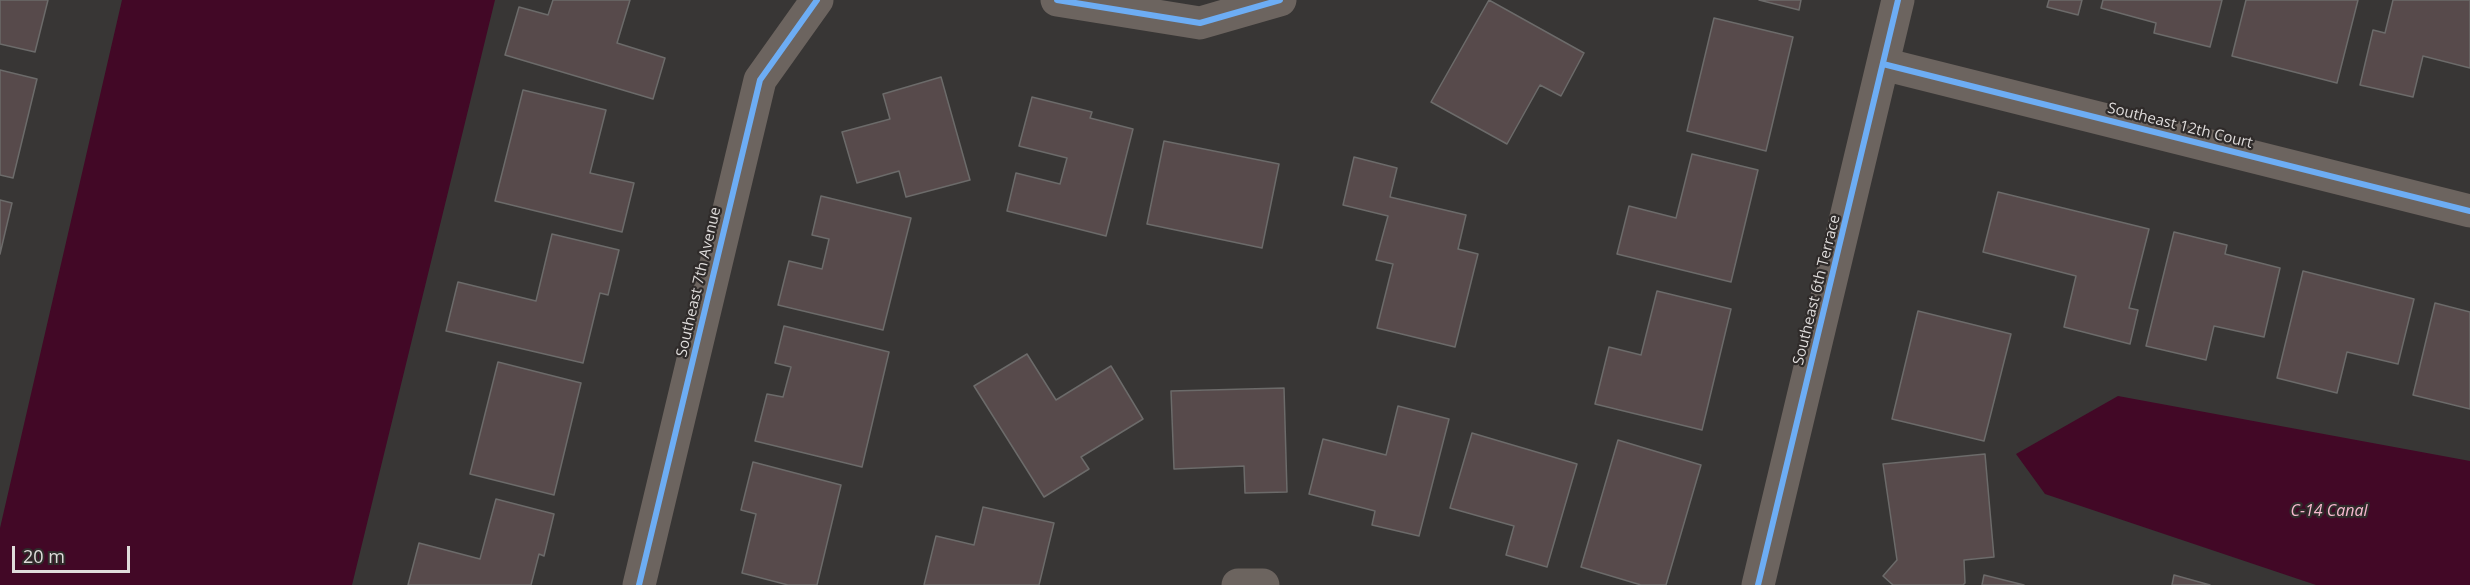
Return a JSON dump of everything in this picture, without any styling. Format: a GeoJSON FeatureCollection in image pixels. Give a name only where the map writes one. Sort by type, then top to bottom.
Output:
{"type":"FeatureCollection","features":[{"type":"Feature","properties":{"kind":"street","name":"Southeast 7th Avenue"},"geometry":{"type":"LineString","coordinates":[[639,585],[760,80],[817,0]]}},
{"type":"Feature","properties":{"kind":"street"},"geometry":{"type":"LineString","coordinates":[[1057,0],[1200,23],[1280,0]]}},
{"type":"Feature","properties":{"kind":"street","name":"Southeast 6th Terrace"},"geometry":{"type":"LineString","coordinates":[[1758,585],[1898,0]]}},
{"type":"Feature","properties":{"kind":"street","name":"Southeast 12th Court"},"geometry":{"type":"LineString","coordinates":[[1883,64],[2470,211]]}},
{"type":"Feature","properties":{"kind":"street"},"geometry":{"type":"LineString","coordinates":[[1238,585],[1263,585]]}},
{"type":"Feature","properties":{"kind":"water"},"geometry":{"type":"Polygon","coordinates":[[[122,0],[495,0],[352,585],[0,585],[0,528],[122,0]]]}},
{"type":"Feature","properties":{"kind":"water","name":"C-14 Canal"},"geometry":{"type":"Polygon","coordinates":[[[2118,396],[2470,461],[2470,585],[2316,585],[2045,494],[2016,454],[2118,396]]]}},
{"type":"Feature","properties":{"kind":"building"},"geometry":{"type":"Polygon","coordinates":[[[0,0],[48,0],[35,52],[0,44],[0,0]]]}},
{"type":"Feature","properties":{"kind":"building"},"geometry":{"type":"Polygon","coordinates":[[[553,0],[630,0],[617,43],[665,58],[653,99],[505,55],[519,7],[548,15],[553,0]]]}},
{"type":"Feature","properties":{"kind":"building"},"geometry":{"type":"Polygon","coordinates":[[[1489,0],[1584,53],[1561,96],[1540,85],[1507,144],[1431,102],[1489,0]]]}},
{"type":"Feature","properties":{"kind":"building"},"geometry":{"type":"Polygon","coordinates":[[[1759,0],[1801,0],[1799,10],[1759,0]]]}},
{"type":"Feature","properties":{"kind":"building"},"geometry":{"type":"Polygon","coordinates":[[[2049,0],[2082,0],[2078,15],[2047,7],[2049,0]]]}},
{"type":"Feature","properties":{"kind":"building"},"geometry":{"type":"Polygon","coordinates":[[[2103,0],[2222,0],[2210,47],[2154,33],[2156,23],[2101,8],[2103,0]]]}},
{"type":"Feature","properties":{"kind":"building"},"geometry":{"type":"Polygon","coordinates":[[[2246,0],[2358,0],[2337,83],[2232,56],[2246,0]]]}},
{"type":"Feature","properties":{"kind":"building"},"geometry":{"type":"Polygon","coordinates":[[[2393,0],[2470,0],[2470,68],[2423,56],[2413,97],[2360,85],[2373,30],[2385,33],[2393,0]]]}},
{"type":"Feature","properties":{"kind":"building"},"geometry":{"type":"Polygon","coordinates":[[[1714,18],[1793,37],[1766,151],[1687,131],[1714,18]]]}},
{"type":"Feature","properties":{"kind":"building"},"geometry":{"type":"Polygon","coordinates":[[[0,70],[37,79],[13,178],[0,175],[0,70]]]}},
{"type":"Feature","properties":{"kind":"building"},"geometry":{"type":"Polygon","coordinates":[[[941,77],[970,180],[906,197],[899,171],[857,183],[842,132],[890,119],[883,94],[941,77]]]}},
{"type":"Feature","properties":{"kind":"building"},"geometry":{"type":"Polygon","coordinates":[[[523,90],[606,110],[590,173],[634,183],[622,232],[495,201],[523,90]]]}},
{"type":"Feature","properties":{"kind":"building"},"geometry":{"type":"Polygon","coordinates":[[[1032,97],[1092,112],[1090,118],[1133,129],[1106,236],[1007,211],[1016,173],[1060,184],[1067,158],[1019,146],[1032,97]]]}},
{"type":"Feature","properties":{"kind":"building"},"geometry":{"type":"Polygon","coordinates":[[[1164,141],[1279,164],[1262,248],[1147,224],[1164,141]]]}},
{"type":"Feature","properties":{"kind":"building"},"geometry":{"type":"Polygon","coordinates":[[[1692,154],[1758,170],[1731,282],[1617,254],[1629,206],[1676,218],[1692,154]]]}},
{"type":"Feature","properties":{"kind":"building"},"geometry":{"type":"Polygon","coordinates":[[[1354,157],[1397,168],[1390,197],[1466,215],[1458,249],[1478,254],[1455,347],[1377,328],[1393,264],[1376,260],[1388,216],[1343,205],[1354,157]]]}},
{"type":"Feature","properties":{"kind":"building"},"geometry":{"type":"Polygon","coordinates":[[[1998,192],[2149,229],[2129,308],[2138,310],[2130,344],[2064,327],[2076,276],[1983,252],[1998,192]]]}},
{"type":"Feature","properties":{"kind":"building"},"geometry":{"type":"Polygon","coordinates":[[[821,196],[911,218],[883,330],[778,305],[789,261],[822,269],[829,239],[812,235],[821,196]]]}},
{"type":"Feature","properties":{"kind":"building"},"geometry":{"type":"Polygon","coordinates":[[[0,200],[12,203],[0,254],[0,200]]]}},
{"type":"Feature","properties":{"kind":"building"},"geometry":{"type":"Polygon","coordinates":[[[2174,232],[2227,245],[2225,254],[2280,268],[2264,337],[2214,326],[2206,360],[2146,346],[2174,232]]]}},
{"type":"Feature","properties":{"kind":"building"},"geometry":{"type":"Polygon","coordinates":[[[552,234],[619,250],[608,295],[600,293],[583,363],[446,331],[458,282],[536,301],[552,234]]]}},
{"type":"Feature","properties":{"kind":"building"},"geometry":{"type":"Polygon","coordinates":[[[2303,271],[2414,299],[2398,364],[2347,352],[2337,393],[2277,378],[2303,271]]]}},
{"type":"Feature","properties":{"kind":"building"},"geometry":{"type":"Polygon","coordinates":[[[1657,291],[1731,309],[1702,430],[1595,404],[1609,347],[1641,355],[1657,291]]]}},
{"type":"Feature","properties":{"kind":"building"},"geometry":{"type":"Polygon","coordinates":[[[2435,303],[2470,312],[2470,409],[2413,395],[2435,303]]]}},
{"type":"Feature","properties":{"kind":"building"},"geometry":{"type":"Polygon","coordinates":[[[1918,311],[2011,334],[1984,441],[1892,419],[1918,311]]]}},
{"type":"Feature","properties":{"kind":"building"},"geometry":{"type":"Polygon","coordinates":[[[784,326],[889,352],[862,467],[755,441],[767,394],[783,397],[791,367],[775,363],[784,326]]]}},
{"type":"Feature","properties":{"kind":"building"},"geometry":{"type":"Polygon","coordinates":[[[1027,354],[1056,400],[1111,366],[1143,419],[1081,457],[1089,469],[1044,497],[974,386],[1027,354]]]}},
{"type":"Feature","properties":{"kind":"building"},"geometry":{"type":"Polygon","coordinates":[[[498,362],[581,383],[554,495],[470,474],[498,362]]]}},
{"type":"Feature","properties":{"kind":"building"},"geometry":{"type":"Polygon","coordinates":[[[1284,388],[1287,492],[1245,493],[1244,466],[1174,469],[1171,391],[1284,388]]]}},
{"type":"Feature","properties":{"kind":"building"},"geometry":{"type":"Polygon","coordinates":[[[1398,406],[1449,419],[1419,536],[1372,525],[1375,511],[1309,494],[1323,439],[1386,455],[1398,406]]]}},
{"type":"Feature","properties":{"kind":"building"},"geometry":{"type":"Polygon","coordinates":[[[1472,433],[1577,464],[1547,567],[1506,555],[1514,526],[1450,508],[1472,433]]]}},
{"type":"Feature","properties":{"kind":"building"},"geometry":{"type":"Polygon","coordinates":[[[1618,440],[1701,465],[1666,585],[1641,585],[1581,567],[1618,440]]]}},
{"type":"Feature","properties":{"kind":"building"},"geometry":{"type":"Polygon","coordinates":[[[1985,454],[1994,557],[1964,560],[1965,583],[1963,585],[1893,585],[1883,576],[1897,560],[1883,464],[1985,454]]]}},
{"type":"Feature","properties":{"kind":"building"},"geometry":{"type":"Polygon","coordinates":[[[753,462],[841,485],[817,585],[788,585],[742,573],[756,514],[741,510],[753,462]]]}},
{"type":"Feature","properties":{"kind":"building"},"geometry":{"type":"Polygon","coordinates":[[[496,499],[554,514],[544,556],[539,554],[531,585],[408,585],[419,543],[480,559],[496,499]]]}},
{"type":"Feature","properties":{"kind":"building"},"geometry":{"type":"Polygon","coordinates":[[[983,507],[1054,523],[1039,585],[924,585],[936,536],[974,545],[983,507]]]}},
{"type":"Feature","properties":{"kind":"building"},"geometry":{"type":"Polygon","coordinates":[[[1984,575],[2024,585],[1982,585],[1984,575]]]}},
{"type":"Feature","properties":{"kind":"building"},"geometry":{"type":"Polygon","coordinates":[[[2174,575],[2210,585],[2172,585],[2174,575]]]}},
{"type":"Feature","properties":{"kind":"cycle path"},"geometry":{"type":"LineString","coordinates":[[639,585],[760,80],[817,0]]}},
{"type":"Feature","properties":{"kind":"cycle path"},"geometry":{"type":"LineString","coordinates":[[1057,0],[1200,23],[1280,0]]}},
{"type":"Feature","properties":{"kind":"cycle path"},"geometry":{"type":"LineString","coordinates":[[1758,585],[1898,0]]}},
{"type":"Feature","properties":{"kind":"cycle path"},"geometry":{"type":"LineString","coordinates":[[1883,64],[2470,211]]}}]}
